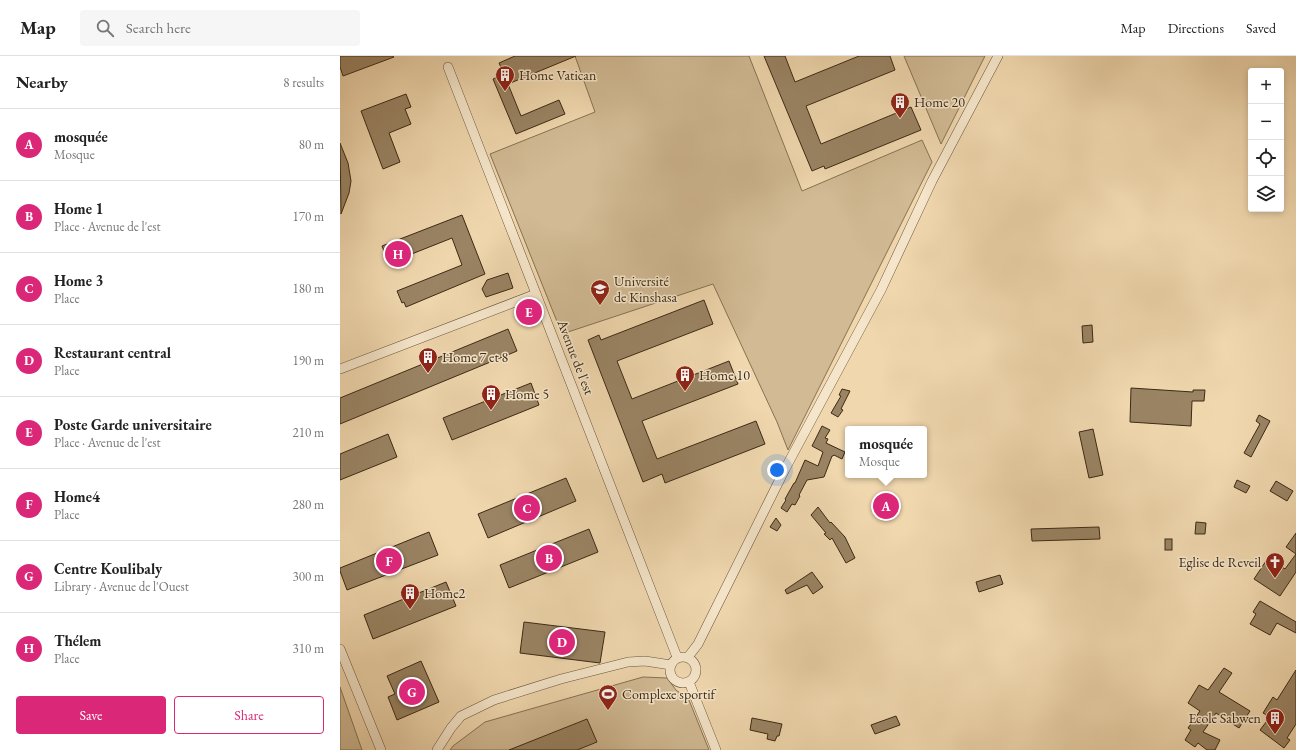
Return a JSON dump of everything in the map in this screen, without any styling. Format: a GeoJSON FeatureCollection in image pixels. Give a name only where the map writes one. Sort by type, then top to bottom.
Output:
{"type":"FeatureCollection","features":[{"type":"Feature","properties":{"kind":"street"},"geometry":{"type":"LineString","coordinates":[[437,750],[451,728],[461,716],[494,700],[561,679],[628,662],[674,661],[688,658],[698,644],[785,469],[881,290],[932,181],[998,56]]}},
{"type":"Feature","properties":{"kind":"street","name":"Avenue de l'est"},"geometry":{"type":"LineString","coordinates":[[448,67],[536,294],[674,661]]}},
{"type":"Feature","properties":{"kind":"street"},"geometry":{"type":"LineString","coordinates":[[340,369],[536,294]]}},
{"type":"Feature","properties":{"kind":"street"},"geometry":{"type":"LineString","coordinates":[[340,649],[381,750]]}},
{"type":"Feature","properties":{"kind":"street"},"geometry":{"type":"LineString","coordinates":[[674,661],[670,673],[675,680],[682,683],[689,682],[694,677],[696,668],[692,660],[688,658]]}},
{"type":"Feature","properties":{"kind":"street"},"geometry":{"type":"LineString","coordinates":[[689,682],[716,750]]}},
{"type":"Feature","properties":{"kind":"shaded area"},"geometry":{"type":"Polygon","coordinates":[[[575,56],[749,56],[802,191],[922,140],[932,162],[788,450],[777,422],[713,284],[562,334],[490,154],[595,112],[575,56]]]}},
{"type":"Feature","properties":{"kind":"shaded area"},"geometry":{"type":"Polygon","coordinates":[[[904,56],[985,56],[941,144],[904,56]]]}},
{"type":"Feature","properties":{"kind":"shaded area","name":"Complexe sportif"},"geometry":{"type":"Polygon","coordinates":[[[643,677],[667,678],[676,690],[689,700],[709,750],[450,750],[453,746],[485,722],[643,677]]]}},
{"type":"Feature","properties":{"kind":"shaded area"},"geometry":{"type":"Polygon","coordinates":[[[340,687],[362,750],[340,750],[340,687]]]}},
{"type":"Feature","properties":{"kind":"building"},"geometry":{"type":"Polygon","coordinates":[[[340,56],[394,57],[343,76],[340,67],[340,56]]]}},
{"type":"Feature","properties":{"kind":"building","name":"Home Vatican"},"geometry":{"type":"Polygon","coordinates":[[[515,56],[576,56],[508,84],[521,116],[559,100],[565,114],[516,134],[493,79],[504,74],[499,63],[515,56]]]}},
{"type":"Feature","properties":{"kind":"building","name":"Home 20"},"geometry":{"type":"Polygon","coordinates":[[[764,56],[785,56],[795,82],[859,56],[890,56],[895,70],[806,106],[821,144],[911,107],[921,130],[825,169],[824,166],[812,171],[764,56]]]}},
{"type":"Feature","properties":{"kind":"building"},"geometry":{"type":"Polygon","coordinates":[[[406,94],[411,107],[405,109],[411,124],[389,133],[400,162],[383,169],[361,111],[406,94]]]}},
{"type":"Feature","properties":{"kind":"building"},"geometry":{"type":"Polygon","coordinates":[[[340,143],[348,163],[351,181],[349,193],[341,214],[340,143]]]}},
{"type":"Feature","properties":{"kind":"building"},"geometry":{"type":"Polygon","coordinates":[[[462,215],[485,274],[406,307],[404,302],[402,303],[397,291],[462,265],[452,238],[389,263],[382,246],[462,215]]]}},
{"type":"Feature","properties":{"kind":"building"},"geometry":{"type":"Polygon","coordinates":[[[508,273],[513,288],[486,297],[482,289],[487,280],[508,273]]]}},
{"type":"Feature","properties":{"kind":"building","name":"Home 10"},"geometry":{"type":"Polygon","coordinates":[[[704,300],[713,324],[617,361],[632,399],[729,361],[738,384],[642,421],[657,459],[756,421],[765,444],[665,483],[662,474],[643,482],[588,340],[599,335],[601,340],[704,300]]]}},
{"type":"Feature","properties":{"kind":"building"},"geometry":{"type":"Polygon","coordinates":[[[533,306],[536,314],[531,317],[525,317],[523,309],[533,306]]]}},
{"type":"Feature","properties":{"kind":"building"},"geometry":{"type":"Polygon","coordinates":[[[1092,325],[1093,342],[1083,343],[1082,326],[1092,325]]]}},
{"type":"Feature","properties":{"kind":"building","name":"Home 7 et 8"},"geometry":{"type":"Polygon","coordinates":[[[508,329],[517,351],[340,424],[340,398],[508,329]]]}},
{"type":"Feature","properties":{"kind":"building","name":"Home 5"},"geometry":{"type":"Polygon","coordinates":[[[531,383],[539,405],[452,440],[443,418],[531,383]]]}},
{"type":"Feature","properties":{"kind":"building"},"geometry":{"type":"Polygon","coordinates":[[[1131,388],[1193,392],[1193,390],[1205,390],[1204,401],[1192,401],[1191,426],[1130,422],[1131,388]]]}},
{"type":"Feature","properties":{"kind":"building"},"geometry":{"type":"Polygon","coordinates":[[[842,389],[850,391],[841,409],[843,410],[838,417],[831,413],[841,396],[839,395],[842,389]]]}},
{"type":"Feature","properties":{"kind":"building"},"geometry":{"type":"Polygon","coordinates":[[[1259,415],[1270,421],[1251,457],[1244,453],[1260,424],[1256,421],[1259,415]]]}},
{"type":"Feature","properties":{"kind":"building"},"geometry":{"type":"Polygon","coordinates":[[[822,426],[830,430],[825,438],[828,439],[826,443],[845,452],[842,459],[834,455],[832,456],[824,477],[807,480],[795,505],[792,504],[787,512],[781,508],[795,483],[805,460],[818,466],[823,452],[812,446],[822,426]]]}},
{"type":"Feature","properties":{"kind":"building"},"geometry":{"type":"Polygon","coordinates":[[[1093,429],[1103,475],[1089,478],[1079,432],[1093,429]]]}},
{"type":"Feature","properties":{"kind":"building"},"geometry":{"type":"Polygon","coordinates":[[[388,434],[397,457],[340,480],[340,454],[388,434]]]}},
{"type":"Feature","properties":{"kind":"building"},"geometry":{"type":"Polygon","coordinates":[[[566,478],[576,501],[488,538],[478,514],[566,478]]]}},
{"type":"Feature","properties":{"kind":"building"},"geometry":{"type":"Polygon","coordinates":[[[1237,480],[1250,486],[1246,493],[1234,487],[1237,480]]]}},
{"type":"Feature","properties":{"kind":"building"},"geometry":{"type":"Polygon","coordinates":[[[1276,481],[1293,491],[1287,501],[1270,491],[1276,481]]]}},
{"type":"Feature","properties":{"kind":"building"},"geometry":{"type":"Polygon","coordinates":[[[890,492],[899,503],[882,519],[872,509],[890,492]]]}},
{"type":"Feature","properties":{"kind":"building"},"geometry":{"type":"Polygon","coordinates":[[[818,507],[830,523],[831,522],[845,537],[855,558],[846,563],[832,538],[830,540],[824,534],[826,533],[811,515],[818,507]]]}},
{"type":"Feature","properties":{"kind":"building"},"geometry":{"type":"Polygon","coordinates":[[[776,518],[781,525],[777,531],[770,527],[776,518]]]}},
{"type":"Feature","properties":{"kind":"building"},"geometry":{"type":"Polygon","coordinates":[[[1196,522],[1206,523],[1205,534],[1195,534],[1196,522]]]}},
{"type":"Feature","properties":{"kind":"building"},"geometry":{"type":"Polygon","coordinates":[[[1099,527],[1100,539],[1032,541],[1031,529],[1099,527]]]}},
{"type":"Feature","properties":{"kind":"building"},"geometry":{"type":"Polygon","coordinates":[[[589,529],[598,552],[509,588],[500,565],[589,529]]]}},
{"type":"Feature","properties":{"kind":"building"},"geometry":{"type":"Polygon","coordinates":[[[429,532],[438,555],[347,590],[340,568],[429,532]]]}},
{"type":"Feature","properties":{"kind":"building"},"geometry":{"type":"Polygon","coordinates":[[[1296,533],[1296,554],[1286,547],[1296,533]]]}},
{"type":"Feature","properties":{"kind":"building"},"geometry":{"type":"Polygon","coordinates":[[[1165,539],[1172,539],[1172,550],[1165,550],[1165,539]]]}},
{"type":"Feature","properties":{"kind":"building"},"geometry":{"type":"Polygon","coordinates":[[[1296,554],[1296,572],[1280,596],[1254,579],[1268,558],[1285,569],[1296,554]]]}},
{"type":"Feature","properties":{"kind":"building"},"geometry":{"type":"Polygon","coordinates":[[[812,572],[823,587],[813,594],[807,585],[787,594],[785,590],[812,572]]]}},
{"type":"Feature","properties":{"kind":"building"},"geometry":{"type":"Polygon","coordinates":[[[1000,575],[1003,584],[979,592],[976,582],[1000,575]]]}},
{"type":"Feature","properties":{"kind":"building","name":"Home2"},"geometry":{"type":"Polygon","coordinates":[[[446,582],[456,606],[373,639],[364,615],[446,582]]]}},
{"type":"Feature","properties":{"kind":"building"},"geometry":{"type":"Polygon","coordinates":[[[1260,601],[1296,622],[1296,633],[1277,623],[1270,635],[1250,624],[1256,614],[1253,612],[1260,601]]]}},
{"type":"Feature","properties":{"kind":"building"},"geometry":{"type":"Polygon","coordinates":[[[524,622],[605,632],[600,663],[520,653],[524,622]]]}},
{"type":"Feature","properties":{"kind":"building"},"geometry":{"type":"Polygon","coordinates":[[[421,661],[439,702],[397,720],[388,697],[395,694],[387,676],[421,661]]]}},
{"type":"Feature","properties":{"kind":"building"},"geometry":{"type":"Polygon","coordinates":[[[1224,668],[1232,673],[1219,692],[1250,711],[1239,728],[1216,713],[1203,732],[1220,740],[1215,750],[1207,750],[1198,743],[1195,747],[1185,740],[1191,730],[1188,728],[1200,711],[1188,703],[1199,685],[1208,690],[1224,668]]]}},
{"type":"Feature","properties":{"kind":"building"},"geometry":{"type":"Polygon","coordinates":[[[1296,670],[1296,724],[1287,738],[1290,740],[1284,748],[1260,730],[1270,717],[1263,713],[1273,697],[1277,700],[1296,670]]]}},
{"type":"Feature","properties":{"kind":"building"},"geometry":{"type":"Polygon","coordinates":[[[896,716],[900,725],[875,734],[871,725],[896,716]]]}},
{"type":"Feature","properties":{"kind":"building"},"geometry":{"type":"Polygon","coordinates":[[[752,718],[782,724],[779,736],[777,736],[775,741],[767,739],[768,734],[750,730],[752,718]]]}},
{"type":"Feature","properties":{"kind":"building"},"geometry":{"type":"Polygon","coordinates":[[[587,719],[597,742],[577,750],[509,750],[587,719]]]}},
{"type":"Feature","properties":{"kind":"place","name":"Home Vatican"},"geometry":{"type":"Point","coordinates":[505,92]}},
{"type":"Feature","properties":{"kind":"place","name":"Home 20"},"geometry":{"type":"Point","coordinates":[900,119]}},
{"type":"Feature","properties":{"kind":"place","name":"Thélem"},"geometry":{"type":"Point","coordinates":[398,254]}},
{"type":"Feature","properties":{"kind":"place","name":"Université de Kinshasa"},"geometry":{"type":"Point","coordinates":[600,306]}},
{"type":"Feature","properties":{"kind":"place","name":"Poste Garde universitaire"},"geometry":{"type":"Point","coordinates":[529,312]}},
{"type":"Feature","properties":{"kind":"place","name":"Home 7 et 8"},"geometry":{"type":"Point","coordinates":[428,374]}},
{"type":"Feature","properties":{"kind":"place","name":"Home 10"},"geometry":{"type":"Point","coordinates":[685,392]}},
{"type":"Feature","properties":{"kind":"place","name":"Home 5"},"geometry":{"type":"Point","coordinates":[491,411]}},
{"type":"Feature","properties":{"kind":"place","name":"mosquée"},"geometry":{"type":"Point","coordinates":[886,506]}},
{"type":"Feature","properties":{"kind":"place","name":"Home 3"},"geometry":{"type":"Point","coordinates":[527,508]}},
{"type":"Feature","properties":{"kind":"place","name":"Home 1"},"geometry":{"type":"Point","coordinates":[549,558]}},
{"type":"Feature","properties":{"kind":"place","name":"Home4"},"geometry":{"type":"Point","coordinates":[389,561]}},
{"type":"Feature","properties":{"kind":"place","name":"Eglise de Reveil"},"geometry":{"type":"Point","coordinates":[1275,579]}},
{"type":"Feature","properties":{"kind":"place","name":"Home2"},"geometry":{"type":"Point","coordinates":[410,610]}},
{"type":"Feature","properties":{"kind":"place","name":"Restaurant central"},"geometry":{"type":"Point","coordinates":[562,642]}},
{"type":"Feature","properties":{"kind":"place","name":"Centre Koulibaly"},"geometry":{"type":"Point","coordinates":[412,692]}},
{"type":"Feature","properties":{"kind":"place","name":"Complexe sportif"},"geometry":{"type":"Point","coordinates":[608,711]}},
{"type":"Feature","properties":{"kind":"place","name":"Ecole Sabwen"},"geometry":{"type":"Point","coordinates":[1275,735]}}]}
